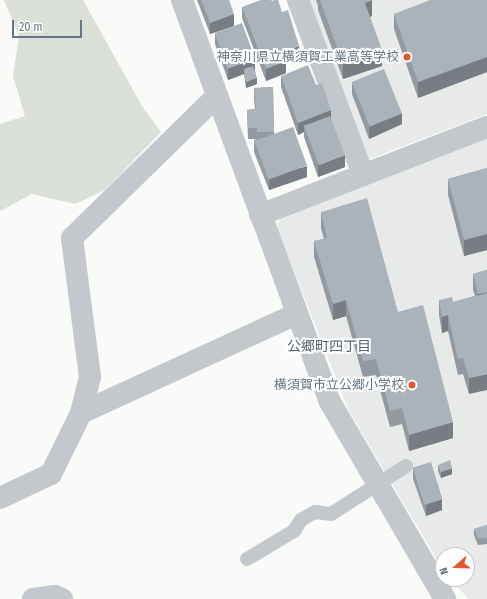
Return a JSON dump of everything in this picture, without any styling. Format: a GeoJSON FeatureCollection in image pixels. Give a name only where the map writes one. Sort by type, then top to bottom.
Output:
{"type":"FeatureCollection","features":[{"type":"Feature","properties":{"kind":"street"},"geometry":{"type":"LineString","coordinates":[[182,0],[296,314],[330,402],[438,597]]}},
{"type":"Feature","properties":{"kind":"street"},"geometry":{"type":"LineString","coordinates":[[298,0],[363,175]]}},
{"type":"Feature","properties":{"kind":"street"},"geometry":{"type":"LineString","coordinates":[[0,498],[51,474],[81,413],[90,377],[72,238],[217,96]]}},
{"type":"Feature","properties":{"kind":"street"},"geometry":{"type":"LineString","coordinates":[[260,215],[487,127]]}},
{"type":"Feature","properties":{"kind":"street"},"geometry":{"type":"LineString","coordinates":[[81,413],[296,314]]}},
{"type":"Feature","properties":{"kind":"street"},"geometry":{"type":"LineString","coordinates":[[33,599],[55,596],[62,599]]}},
{"type":"Feature","properties":{"kind":"lane"},"geometry":{"type":"LineString","coordinates":[[247,559],[294,531],[301,520],[315,512],[331,514],[375,484],[406,466]]}},
{"type":"Feature","properties":{"kind":"shaded area"},"geometry":{"type":"Polygon","coordinates":[[[4,0],[83,0],[142,106],[161,132],[105,190],[75,204],[32,194],[0,211],[0,124],[25,116],[13,76],[19,36],[4,0]]]}},
{"type":"Feature","properties":{"kind":"shaded area","name":"神奈川県立横須賀工業高等学校"},"geometry":{"type":"Polygon","coordinates":[[[307,0],[487,0],[487,114],[370,159],[364,156],[307,0]]]}},
{"type":"Feature","properties":{"kind":"shaded area","name":"横須賀市立公郷小学校"},"geometry":{"type":"Polygon","coordinates":[[[487,137],[487,599],[469,599],[457,587],[475,587],[475,547],[435,547],[435,556],[349,411],[277,228],[281,216],[487,137]]]}},
{"type":"Feature","properties":{"kind":"building"},"geometry":{"type":"Polygon","coordinates":[[[201,0],[229,0],[234,14],[210,23],[201,0]]]}},
{"type":"Feature","properties":{"kind":"building"},"geometry":{"type":"Polygon","coordinates":[[[261,0],[278,0],[282,12],[288,10],[299,46],[281,52],[286,61],[266,69],[242,7],[261,0]]]}},
{"type":"Feature","properties":{"kind":"building"},"geometry":{"type":"Polygon","coordinates":[[[320,0],[372,0],[365,3],[382,50],[343,64],[320,0]]]}},
{"type":"Feature","properties":{"kind":"building"},"geometry":{"type":"Polygon","coordinates":[[[430,0],[487,0],[487,57],[418,82],[394,14],[430,0]]]}},
{"type":"Feature","properties":{"kind":"building"},"geometry":{"type":"Polygon","coordinates":[[[242,23],[255,59],[228,69],[215,33],[242,23]]]}},
{"type":"Feature","properties":{"kind":"building"},"geometry":{"type":"Polygon","coordinates":[[[308,65],[316,85],[322,83],[331,110],[298,123],[281,76],[308,65]]]}},
{"type":"Feature","properties":{"kind":"building"},"geometry":{"type":"Polygon","coordinates":[[[253,66],[257,78],[246,82],[244,69],[253,66]]]}},
{"type":"Feature","properties":{"kind":"building"},"geometry":{"type":"Polygon","coordinates":[[[384,69],[402,114],[370,127],[352,82],[384,69]]]}},
{"type":"Feature","properties":{"kind":"building"},"geometry":{"type":"Polygon","coordinates":[[[273,87],[274,132],[257,132],[257,128],[248,128],[247,110],[256,109],[254,88],[273,87]]]}},
{"type":"Feature","properties":{"kind":"building"},"geometry":{"type":"Polygon","coordinates":[[[330,116],[345,155],[319,165],[304,126],[330,116]]]}},
{"type":"Feature","properties":{"kind":"building"},"geometry":{"type":"Polygon","coordinates":[[[293,127],[307,166],[268,180],[254,141],[293,127]]]}},
{"type":"Feature","properties":{"kind":"building"},"geometry":{"type":"Polygon","coordinates":[[[487,168],[487,234],[464,240],[448,179],[487,168]]]}},
{"type":"Feature","properties":{"kind":"building"},"geometry":{"type":"Polygon","coordinates":[[[367,198],[398,312],[423,305],[453,422],[409,435],[402,408],[390,411],[376,359],[363,361],[346,300],[333,304],[314,241],[327,238],[321,212],[367,198]]]}},
{"type":"Feature","properties":{"kind":"building"},"geometry":{"type":"Polygon","coordinates":[[[487,270],[487,292],[478,294],[473,274],[487,270]]]}},
{"type":"Feature","properties":{"kind":"building"},"geometry":{"type":"Polygon","coordinates":[[[487,293],[487,374],[469,378],[463,358],[458,359],[448,315],[442,317],[439,300],[452,297],[453,302],[487,293]]]}},
{"type":"Feature","properties":{"kind":"building"},"geometry":{"type":"Polygon","coordinates":[[[450,460],[452,468],[441,472],[438,465],[450,460]]]}},
{"type":"Feature","properties":{"kind":"building"},"geometry":{"type":"Polygon","coordinates":[[[431,462],[442,499],[424,505],[413,468],[431,462]]]}},
{"type":"Feature","properties":{"kind":"building"},"geometry":{"type":"Polygon","coordinates":[[[487,525],[487,538],[478,539],[474,529],[487,525]]]}},
{"type":"Feature","properties":{"kind":"place","name":"神奈川県立横須賀工業高等学校"},"geometry":{"type":"Point","coordinates":[407,57]}},
{"type":"Feature","properties":{"kind":"place","name":"横須賀市立公郷小学校"},"geometry":{"type":"Point","coordinates":[412,385]}},
{"type":"Feature","properties":{"kind":"district","name":"公郷町四丁目"},"geometry":{"type":"Point","coordinates":[329,347]}}]}
